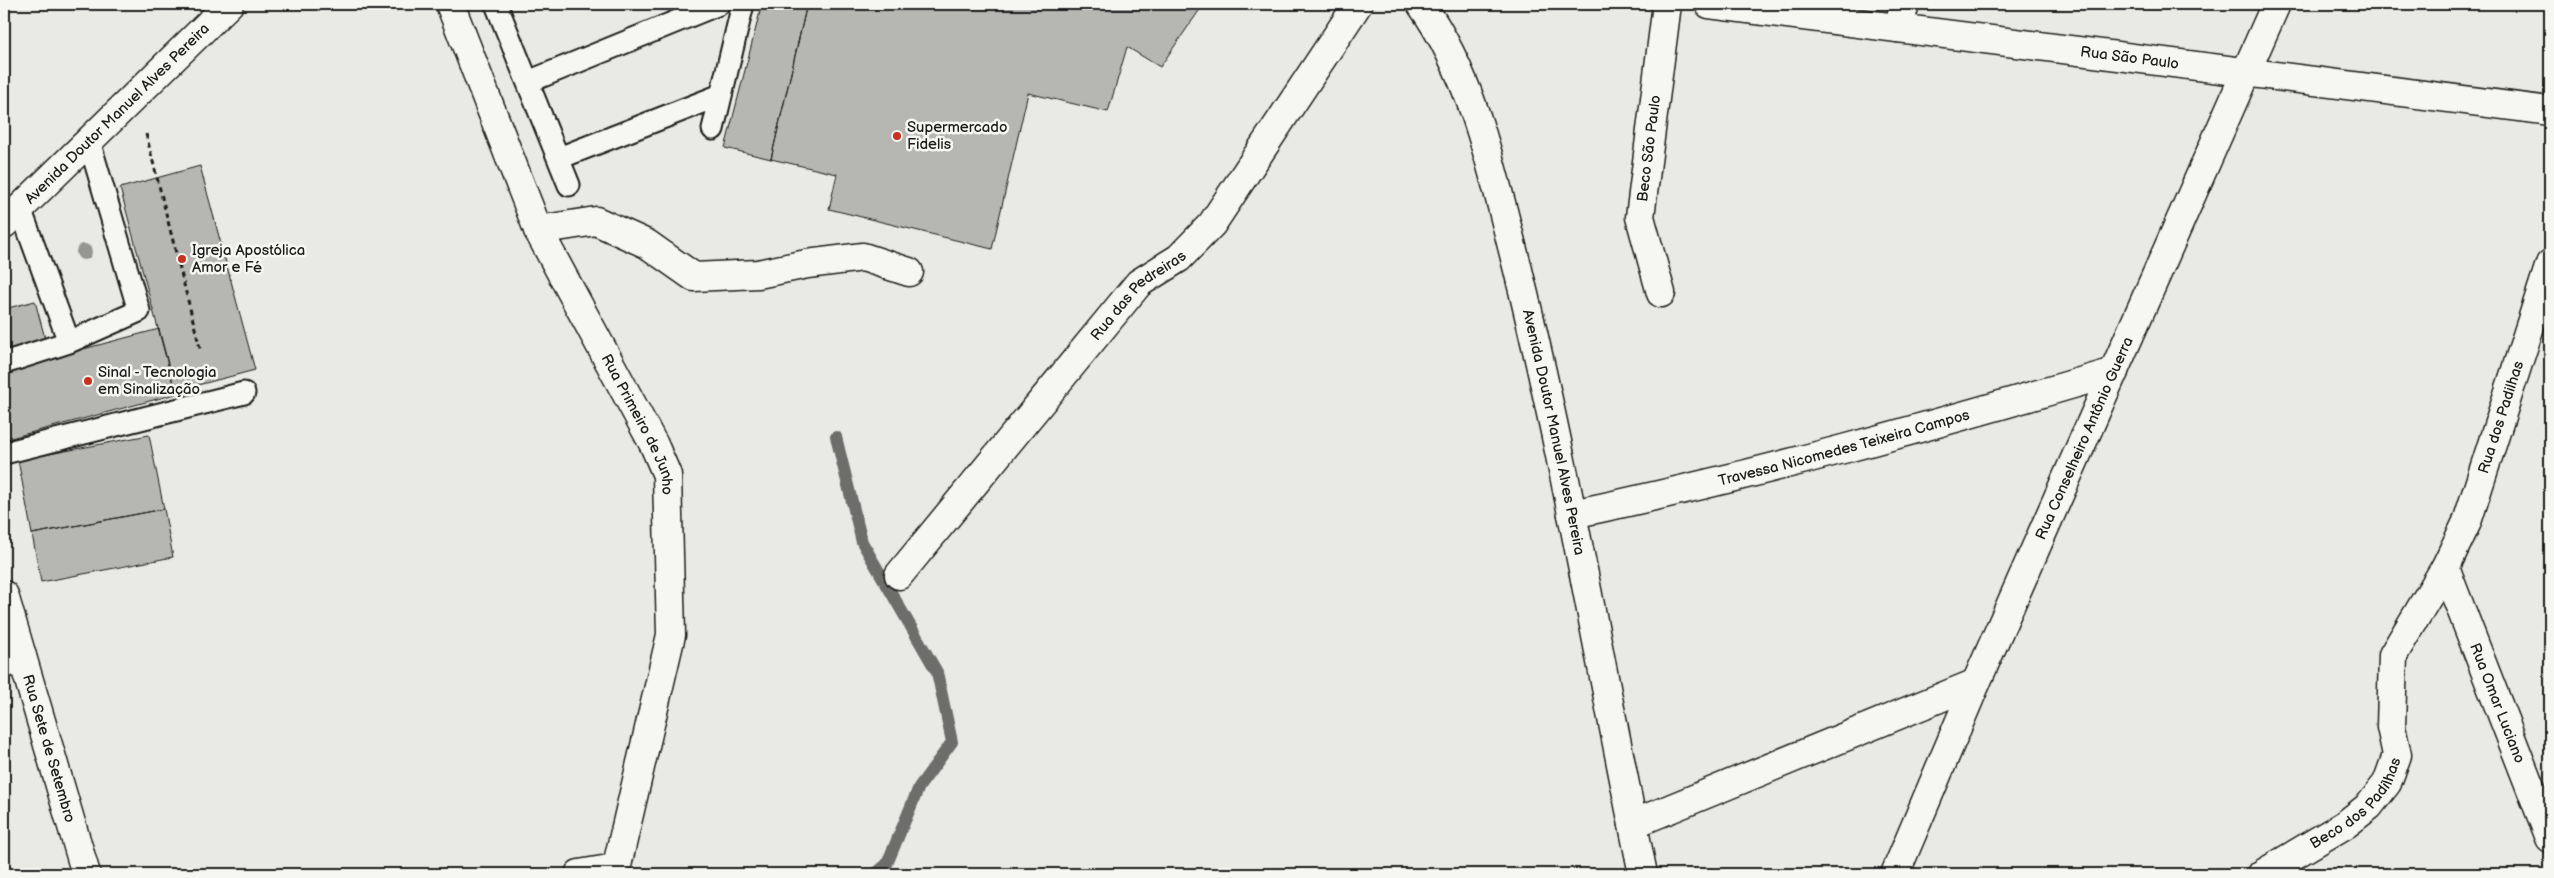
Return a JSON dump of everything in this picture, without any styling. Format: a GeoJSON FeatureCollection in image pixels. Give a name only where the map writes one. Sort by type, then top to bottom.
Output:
{"type":"FeatureCollection","features":[{"type":"Feature","properties":{"kind":"street","name":"Avenida Doutor Manuel Alves Pereira"},"geometry":{"type":"LineString","coordinates":[[12,216],[229,4]]}},
{"type":"Feature","properties":{"kind":"street","name":"Rua Primeiro de Junho"},"geometry":{"type":"LineString","coordinates":[[450,4],[538,230],[654,445],[667,475],[671,635],[615,871]]}},
{"type":"Feature","properties":{"kind":"street","name":"Rua das Pedreiras"},"geometry":{"type":"LineString","coordinates":[[899,575],[1139,283],[1179,258],[1212,224],[1358,4]]}},
{"type":"Feature","properties":{"kind":"street","name":"Avenida Doutor Manuel Alves Pereira"},"geometry":{"type":"LineString","coordinates":[[1422,4],[1440,30],[1462,77],[1493,174],[1543,372],[1643,874]]}},
{"type":"Feature","properties":{"kind":"street","name":"Beco São Paulo"},"geometry":{"type":"LineString","coordinates":[[1661,293],[1640,217],[1667,4]]}},
{"type":"Feature","properties":{"kind":"street","name":"Rua São Paulo"},"geometry":{"type":"LineString","coordinates":[[1709,4],[1902,16],[2245,72],[2550,112]]}},
{"type":"Feature","properties":{"kind":"street","name":"Rua Conselheiro Antônio Guerra"},"geometry":{"type":"LineString","coordinates":[[1895,874],[1976,683],[2276,4]]}},
{"type":"Feature","properties":{"kind":"street"},"geometry":{"type":"LineString","coordinates":[[538,230],[596,220],[648,244],[694,277],[758,274],[807,264],[864,257],[910,272]]}},
{"type":"Feature","properties":{"kind":"street","name":"Rua dos Padilhas"},"geometry":{"type":"LineString","coordinates":[[2445,568],[2467,522],[2550,264]]}},
{"type":"Feature","properties":{"kind":"street","name":"Travessa Nicomedes Teixeira Campos"},"geometry":{"type":"LineString","coordinates":[[1572,514],[1689,490],[1813,458],[2114,372]]}},
{"type":"Feature","properties":{"kind":"street","name":"Rua Omar Luciano"},"geometry":{"type":"LineString","coordinates":[[2445,568],[2550,838]]}},
{"type":"Feature","properties":{"kind":"street","name":"Beco dos Padilhas"},"geometry":{"type":"LineString","coordinates":[[2262,874],[2346,824],[2369,806],[2387,783],[2397,755],[2390,727],[2393,655],[2445,568]]}},
{"type":"Feature","properties":{"kind":"street","name":"Rua Sete de Setembro"},"geometry":{"type":"LineString","coordinates":[[4,594],[13,660],[86,874]]}},
{"type":"Feature","properties":{"kind":"street"},"geometry":{"type":"LineString","coordinates":[[1633,824],[1976,683]]}},
{"type":"Feature","properties":{"kind":"street"},"geometry":{"type":"LineString","coordinates":[[579,874],[615,871]]}},
{"type":"Feature","properties":{"kind":"lane"},"geometry":{"type":"LineString","coordinates":[[496,4],[569,184]]}},
{"type":"Feature","properties":{"kind":"lane"},"geometry":{"type":"LineString","coordinates":[[528,82],[719,4]]}},
{"type":"Feature","properties":{"kind":"lane"},"geometry":{"type":"LineString","coordinates":[[713,129],[743,4]]}},
{"type":"Feature","properties":{"kind":"lane"},"geometry":{"type":"LineString","coordinates":[[559,158],[721,95]]}},
{"type":"Feature","properties":{"kind":"lane"},"geometry":{"type":"LineString","coordinates":[[4,362],[69,342],[139,310],[90,141]]}},
{"type":"Feature","properties":{"kind":"lane"},"geometry":{"type":"LineString","coordinates":[[12,216],[69,342]]}},
{"type":"Feature","properties":{"kind":"lane"},"geometry":{"type":"LineString","coordinates":[[4,453],[244,393]]}},
{"type":"Feature","properties":{"kind":"path"},"geometry":{"type":"LineString","coordinates":[[136,95],[201,352]]}},
{"type":"Feature","properties":{"kind":"building"},"geometry":{"type":"Polygon","coordinates":[[[762,4],[807,4],[771,159],[725,148],[762,4]]]}},
{"type":"Feature","properties":{"kind":"building","name":"Supermercado Fidelis"},"geometry":{"type":"Polygon","coordinates":[[[807,4],[1195,4],[1201,8],[1160,67],[1127,47],[1108,112],[1028,93],[992,249],[829,209],[837,174],[771,159],[807,4]]]}},
{"type":"Feature","properties":{"kind":"building","name":"Igreja Apostólica Amor e Fé"},"geometry":{"type":"Polygon","coordinates":[[[200,166],[255,370],[175,391],[120,188],[200,166]]]}},
{"type":"Feature","properties":{"kind":"building"},"geometry":{"type":"Polygon","coordinates":[[[35,301],[46,342],[4,353],[4,309],[35,301]]]}},
{"type":"Feature","properties":{"kind":"building","name":"Sinal - Tecnologia em Sinalização"},"geometry":{"type":"Polygon","coordinates":[[[159,329],[176,394],[7,439],[4,425],[4,370],[159,329]]]}},
{"type":"Feature","properties":{"kind":"building"},"geometry":{"type":"Polygon","coordinates":[[[149,435],[164,509],[32,534],[18,460],[149,435]]]}},
{"type":"Feature","properties":{"kind":"building"},"geometry":{"type":"Polygon","coordinates":[[[164,509],[173,557],[41,582],[32,534],[164,509]]]}},
{"type":"Feature","properties":{"kind":"waterway"},"geometry":{"type":"LineString","coordinates":[[836,437],[862,542],[937,672],[952,742],[919,787],[887,864],[875,874]]}},
{"type":"Feature","properties":{"kind":"place","name":"Supermercado Fidelis"},"geometry":{"type":"Point","coordinates":[897,136]}},
{"type":"Feature","properties":{"kind":"place","name":"Igreja Apostólica Amor e Fé"},"geometry":{"type":"Point","coordinates":[182,259]}},
{"type":"Feature","properties":{"kind":"place","name":"Sinal - Tecnologia em Sinalização"},"geometry":{"type":"Point","coordinates":[88,381]}}]}
